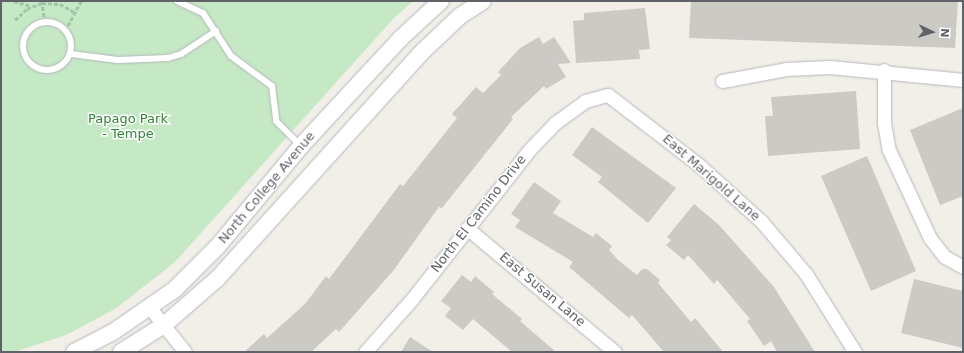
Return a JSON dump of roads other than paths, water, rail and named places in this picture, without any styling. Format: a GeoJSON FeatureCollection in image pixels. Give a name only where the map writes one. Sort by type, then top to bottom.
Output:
{"type":"FeatureCollection","features":[{"type":"Feature","properties":{"kind":"street","name":"North College Avenue"},"geometry":{"type":"LineString","coordinates":[[74,352],[150,308],[218,246],[301,146],[400,39],[441,1]]}},
{"type":"Feature","properties":{"kind":"street","name":"North College Avenue"},"geometry":{"type":"LineString","coordinates":[[122,352],[164,325],[217,279],[421,53],[460,16],[483,1]]}},
{"type":"Feature","properties":{"kind":"street"},"geometry":{"type":"LineString","coordinates":[[722,81],[786,69],[884,70],[963,80]]}},
{"type":"Feature","properties":{"kind":"street"},"geometry":{"type":"LineString","coordinates":[[884,70],[884,123],[890,150],[921,220],[945,257],[963,266]]}},
{"type":"Feature","properties":{"kind":"street","name":"North El Camino Drive"},"geometry":{"type":"LineString","coordinates":[[366,352],[555,123],[585,100],[608,95]]}},
{"type":"Feature","properties":{"kind":"street","name":"East Marigold Lane"},"geometry":{"type":"LineString","coordinates":[[608,95],[699,165],[761,221],[806,274],[855,352]]}},
{"type":"Feature","properties":{"kind":"street","name":"East Susan Lane"},"geometry":{"type":"LineString","coordinates":[[467,228],[615,352]]}},
{"type":"Feature","properties":{"kind":"street"},"geometry":{"type":"LineString","coordinates":[[150,308],[185,352]]}},
{"type":"Feature","properties":{"kind":"lane"},"geometry":{"type":"LineString","coordinates":[[177,1],[203,13],[231,56],[272,86],[276,121],[301,146]]}},
{"type":"Feature","properties":{"kind":"lane"},"geometry":{"type":"LineString","coordinates":[[45,22],[52,22],[66,31],[72,44],[70,54],[57,69],[47,71],[29,63],[23,54],[26,34],[32,26],[45,22]]}},
{"type":"Feature","properties":{"kind":"lane"},"geometry":{"type":"LineString","coordinates":[[70,54],[118,60],[168,58],[181,54],[216,31]]}},
{"type":"Feature","properties":{"kind":"park label","name":"Papago Park - Tempe"},"geometry":{"type":"Point","coordinates":[128,128]}}]}
